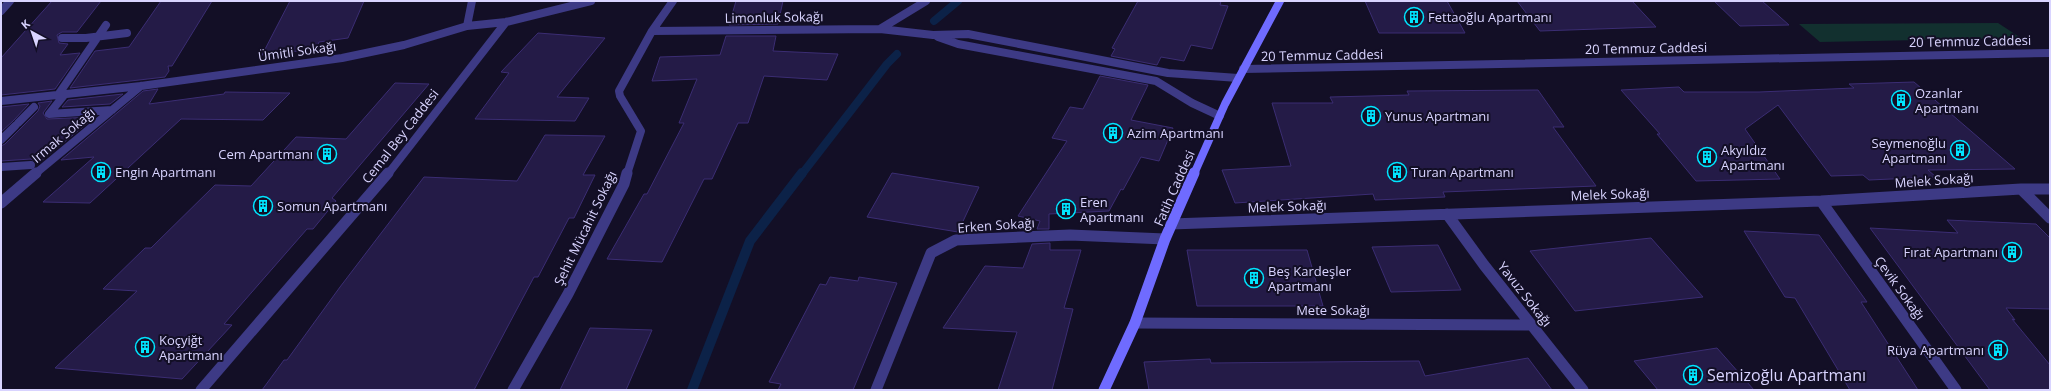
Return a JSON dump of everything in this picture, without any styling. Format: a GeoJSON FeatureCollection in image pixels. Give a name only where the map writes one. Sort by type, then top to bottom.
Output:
{"type":"FeatureCollection","features":[{"type":"Feature","properties":{"kind":"main road","name":"Fatih Caddesi"},"geometry":{"type":"LineString","coordinates":[[1104,390],[1136,323],[1165,239],[1220,116],[1240,74],[1280,1]]}},
{"type":"Feature","properties":{"kind":"street"},"geometry":{"type":"LineString","coordinates":[[1,10],[10,1]]}},
{"type":"Feature","properties":{"kind":"street"},"geometry":{"type":"LineString","coordinates":[[468,26],[472,1]]}},
{"type":"Feature","properties":{"kind":"street","name":"Ümitli Sokağı"},"geometry":{"type":"LineString","coordinates":[[1,101],[141,86],[342,58],[404,45],[468,26],[506,22],[591,1]]}},
{"type":"Feature","properties":{"kind":"street"},"geometry":{"type":"LineString","coordinates":[[652,31],[673,1]]}},
{"type":"Feature","properties":{"kind":"street"},"geometry":{"type":"LineString","coordinates":[[880,29],[926,1]]}},
{"type":"Feature","properties":{"kind":"street","name":"Cemal Bey Caddesi"},"geometry":{"type":"LineString","coordinates":[[201,390],[377,188],[506,22]]}},
{"type":"Feature","properties":{"kind":"street"},"geometry":{"type":"LineString","coordinates":[[106,25],[49,114],[112,110]]}},
{"type":"Feature","properties":{"kind":"street","name":"Limonluk Sokağı"},"geometry":{"type":"LineString","coordinates":[[652,31],[880,29],[933,35]]}},
{"type":"Feature","properties":{"kind":"street","name":"Şehit Mücahit Sokağı"},"geometry":{"type":"LineString","coordinates":[[513,390],[568,294],[624,184],[641,131],[620,96],[619,91],[652,31]]}},
{"type":"Feature","properties":{"kind":"street"},"geometry":{"type":"LineString","coordinates":[[62,38],[98,37],[127,33]]}},
{"type":"Feature","properties":{"kind":"street","name":"20 Temmuz Caddesi"},"geometry":{"type":"LineString","coordinates":[[933,35],[968,34],[1168,73],[1212,75],[2050,53]]}},
{"type":"Feature","properties":{"kind":"street"},"geometry":{"type":"LineString","coordinates":[[933,35],[958,44],[1156,81],[1192,103],[1220,116]]}},
{"type":"Feature","properties":{"kind":"street","name":"Irmak Sokağı"},"geometry":{"type":"LineString","coordinates":[[1,203],[141,86]]}},
{"type":"Feature","properties":{"kind":"street"},"geometry":{"type":"LineString","coordinates":[[1,140],[34,107]]}},
{"type":"Feature","properties":{"kind":"street"},"geometry":{"type":"LineString","coordinates":[[1,167],[32,165]]}},
{"type":"Feature","properties":{"kind":"street"},"geometry":{"type":"LineString","coordinates":[[2021,189],[2050,218]]}},
{"type":"Feature","properties":{"kind":"street","name":"Melek Sokağı"},"geometry":{"type":"LineString","coordinates":[[1172,224],[1821,201],[2021,189],[2050,189]]}},
{"type":"Feature","properties":{"kind":"street","name":"Çevik Sokağı"},"geometry":{"type":"LineString","coordinates":[[1821,201],[1956,390]]}},
{"type":"Feature","properties":{"kind":"street","name":"Yavuz Sokağı"},"geometry":{"type":"LineString","coordinates":[[1447,214],[1531,325],[1583,390]]}},
{"type":"Feature","properties":{"kind":"street","name":"Erken Sokağı"},"geometry":{"type":"LineString","coordinates":[[876,390],[931,253],[940,247],[956,240],[1070,235],[1165,239]]}},
{"type":"Feature","properties":{"kind":"street","name":"Mete Sokağı"},"geometry":{"type":"LineString","coordinates":[[1136,323],[1531,325]]}},
{"type":"Feature","properties":{"kind":"green space"},"geometry":{"type":"Polygon","coordinates":[[[1998,23],[2021,38],[1820,42],[1799,24],[1998,23]]]}},
{"type":"Feature","properties":{"kind":"building"},"geometry":{"type":"Polygon","coordinates":[[[52,1],[101,1],[77,32],[62,32],[57,35],[59,43],[68,44],[60,55],[80,53],[55,89],[1,95],[1,58],[52,1]]]}},
{"type":"Feature","properties":{"kind":"building"},"geometry":{"type":"Polygon","coordinates":[[[161,1],[212,1],[172,66],[168,66],[169,71],[165,77],[70,88],[95,51],[129,47],[161,1]]]}},
{"type":"Feature","properties":{"kind":"building"},"geometry":{"type":"Polygon","coordinates":[[[290,1],[364,1],[348,38],[319,42],[316,49],[262,55],[290,1]]]}},
{"type":"Feature","properties":{"kind":"building"},"geometry":{"type":"Polygon","coordinates":[[[736,1],[783,1],[778,24],[729,25],[736,1]]]}},
{"type":"Feature","properties":{"kind":"building"},"geometry":{"type":"Polygon","coordinates":[[[1138,1],[1221,1],[1220,5],[1228,6],[1212,49],[1191,45],[1184,61],[1161,57],[1157,65],[1111,56],[1115,49],[1112,48],[1138,1]]]}},
{"type":"Feature","properties":{"kind":"building","name":"Fettaoğlu Apartmanı"},"geometry":{"type":"Polygon","coordinates":[[[1365,1],[1447,1],[1465,33],[1379,33],[1365,1]]]}},
{"type":"Feature","properties":{"kind":"building"},"geometry":{"type":"Polygon","coordinates":[[[1517,1],[1632,1],[1656,27],[1540,31],[1517,1]]]}},
{"type":"Feature","properties":{"kind":"building"},"geometry":{"type":"Polygon","coordinates":[[[1714,1],[1762,1],[1789,25],[1740,26],[1714,1]]]}},
{"type":"Feature","properties":{"kind":"building"},"geometry":{"type":"Polygon","coordinates":[[[538,33],[605,38],[557,97],[589,98],[575,121],[475,119],[509,73],[501,72],[538,33]]]}},
{"type":"Feature","properties":{"kind":"building"},"geometry":{"type":"Polygon","coordinates":[[[726,36],[776,36],[773,51],[838,54],[827,80],[764,76],[748,123],[738,123],[712,179],[704,179],[662,262],[607,259],[644,194],[647,194],[684,123],[679,123],[697,79],[652,81],[660,57],[720,55],[726,36]]]}},
{"type":"Feature","properties":{"kind":"building"},"geometry":{"type":"Polygon","coordinates":[[[1100,76],[1148,85],[1131,120],[1173,128],[1159,161],[1141,157],[1123,190],[1121,189],[1109,211],[1049,214],[1049,229],[1037,229],[1040,221],[1018,216],[1067,141],[1052,138],[1070,107],[1083,109],[1100,76]]]}},
{"type":"Feature","properties":{"kind":"building"},"geometry":{"type":"Polygon","coordinates":[[[1914,82],[2015,169],[1928,170],[1936,177],[1869,180],[1863,175],[1831,176],[1778,105],[1745,129],[1780,179],[1696,181],[1657,134],[1660,134],[1621,90],[1679,87],[1684,92],[1759,92],[1854,88],[1849,84],[1914,82]]]}},
{"type":"Feature","properties":{"kind":"building"},"geometry":{"type":"Polygon","coordinates":[[[395,83],[429,84],[332,198],[336,201],[313,229],[307,229],[224,324],[232,325],[182,379],[55,368],[137,291],[103,289],[145,248],[151,248],[215,185],[251,186],[296,137],[346,139],[395,83]]]}},
{"type":"Feature","properties":{"kind":"building"},"geometry":{"type":"Polygon","coordinates":[[[158,89],[149,104],[224,94],[225,92],[290,93],[263,120],[181,119],[90,203],[43,202],[94,157],[61,160],[143,91],[158,89]]]}},
{"type":"Feature","properties":{"kind":"building"},"geometry":{"type":"Polygon","coordinates":[[[1538,90],[1564,127],[1553,127],[1596,186],[1443,192],[1445,197],[1375,200],[1373,194],[1235,203],[1222,170],[1291,166],[1272,103],[1333,103],[1330,97],[1409,95],[1407,91],[1538,90]]]}},
{"type":"Feature","properties":{"kind":"building"},"geometry":{"type":"Polygon","coordinates":[[[123,94],[110,104],[62,107],[68,100],[123,94]]]}},
{"type":"Feature","properties":{"kind":"building"},"geometry":{"type":"Polygon","coordinates":[[[52,101],[43,113],[47,119],[95,117],[41,161],[36,162],[31,159],[1,161],[1,146],[5,144],[38,111],[40,106],[38,103],[52,101]]]}},
{"type":"Feature","properties":{"kind":"building"},"geometry":{"type":"Polygon","coordinates":[[[29,104],[13,121],[1,132],[1,107],[29,104]]]}},
{"type":"Feature","properties":{"kind":"building"},"geometry":{"type":"Polygon","coordinates":[[[545,135],[605,136],[583,175],[595,175],[574,218],[569,218],[538,277],[534,277],[474,390],[262,390],[284,360],[287,360],[340,287],[424,177],[517,181],[545,135]]]}},
{"type":"Feature","properties":{"kind":"building"},"geometry":{"type":"Polygon","coordinates":[[[892,173],[979,187],[958,232],[867,217],[892,173]]]}},
{"type":"Feature","properties":{"kind":"building"},"geometry":{"type":"Polygon","coordinates":[[[1947,220],[2036,224],[2050,238],[2050,309],[2006,308],[2015,320],[2012,319],[2050,365],[2050,390],[1990,390],[1870,228],[1958,233],[1947,220]]]}},
{"type":"Feature","properties":{"kind":"building"},"geometry":{"type":"Polygon","coordinates":[[[1744,231],[1819,235],[1867,302],[1861,302],[1918,390],[1850,390],[1795,298],[1785,297],[1744,231]]]}},
{"type":"Feature","properties":{"kind":"building"},"geometry":{"type":"Polygon","coordinates":[[[1651,238],[1703,297],[1575,311],[1530,251],[1651,238]]]}},
{"type":"Feature","properties":{"kind":"building"},"geometry":{"type":"Polygon","coordinates":[[[1050,243],[1050,250],[1081,250],[1064,308],[1073,309],[1052,390],[998,390],[1017,332],[943,328],[985,266],[1023,268],[1032,244],[1050,243]]]}},
{"type":"Feature","properties":{"kind":"building"},"geometry":{"type":"Polygon","coordinates":[[[1438,245],[1461,290],[1391,292],[1372,247],[1438,245]]]}},
{"type":"Feature","properties":{"kind":"building","name":"Beş Kardeşler Apartmanı"},"geometry":{"type":"Polygon","coordinates":[[[1187,250],[1307,250],[1323,306],[1197,306],[1187,250]]]}},
{"type":"Feature","properties":{"kind":"building"},"geometry":{"type":"Polygon","coordinates":[[[830,277],[858,281],[859,277],[897,283],[853,390],[778,390],[781,384],[769,382],[820,284],[826,285],[830,277]]]}},
{"type":"Feature","properties":{"kind":"building"},"geometry":{"type":"Polygon","coordinates":[[[590,328],[652,330],[626,390],[560,390],[590,328]]]}},
{"type":"Feature","properties":{"kind":"building","name":"Semizoğlu Apartmanı"},"geometry":{"type":"Polygon","coordinates":[[[1717,348],[1754,390],[1658,390],[1634,361],[1717,348]]]}},
{"type":"Feature","properties":{"kind":"building"},"geometry":{"type":"Polygon","coordinates":[[[1528,358],[1552,390],[1149,390],[1144,362],[1210,359],[1211,363],[1419,361],[1425,376],[1528,358]]]}},
{"type":"Feature","properties":{"kind":"waterway"},"geometry":{"type":"LineString","coordinates":[[934,21],[958,1]]}},
{"type":"Feature","properties":{"kind":"waterway"},"geometry":{"type":"LineString","coordinates":[[802,174],[887,64],[897,54]]}},
{"type":"Feature","properties":{"kind":"waterway"},"geometry":{"type":"LineString","coordinates":[[692,390],[750,241],[802,173]]}},
{"type":"Feature","properties":{"kind":"place","name":"Fettaoğlu Apartmanı"},"geometry":{"type":"Point","coordinates":[1414,17]}},
{"type":"Feature","properties":{"kind":"place","name":"Ozanlar Apartmanı"},"geometry":{"type":"Point","coordinates":[1901,100]}},
{"type":"Feature","properties":{"kind":"place","name":"Yunus Apartmanı"},"geometry":{"type":"Point","coordinates":[1371,116]}},
{"type":"Feature","properties":{"kind":"place","name":"Azim Apartmanı"},"geometry":{"type":"Point","coordinates":[1113,133]}},
{"type":"Feature","properties":{"kind":"place","name":"Seymenoğlu Apartmanı"},"geometry":{"type":"Point","coordinates":[1960,150]}},
{"type":"Feature","properties":{"kind":"place","name":"Cem Apartmanı"},"geometry":{"type":"Point","coordinates":[327,154]}},
{"type":"Feature","properties":{"kind":"place","name":"Akyıldız Apartmanı"},"geometry":{"type":"Point","coordinates":[1707,157]}},
{"type":"Feature","properties":{"kind":"place","name":"Engin Apartmanı"},"geometry":{"type":"Point","coordinates":[101,172]}},
{"type":"Feature","properties":{"kind":"place","name":"Turan Apartmanı"},"geometry":{"type":"Point","coordinates":[1397,172]}},
{"type":"Feature","properties":{"kind":"place","name":"Somun Apartmanı"},"geometry":{"type":"Point","coordinates":[263,206]}},
{"type":"Feature","properties":{"kind":"place","name":"Eren Apartmanı"},"geometry":{"type":"Point","coordinates":[1066,209]}},
{"type":"Feature","properties":{"kind":"place","name":"Fırat Apartmanı"},"geometry":{"type":"Point","coordinates":[2012,252]}},
{"type":"Feature","properties":{"kind":"place","name":"Beş Kardeşler Apartmanı"},"geometry":{"type":"Point","coordinates":[1254,278]}},
{"type":"Feature","properties":{"kind":"place","name":"Koçyiğt Apartmanı"},"geometry":{"type":"Point","coordinates":[145,347]}},
{"type":"Feature","properties":{"kind":"place","name":"Rüya Apartmanı"},"geometry":{"type":"Point","coordinates":[1998,350]}},
{"type":"Feature","properties":{"kind":"place","name":"Semizoğlu Apartmanı"},"geometry":{"type":"Point","coordinates":[1693,375]}}]}
